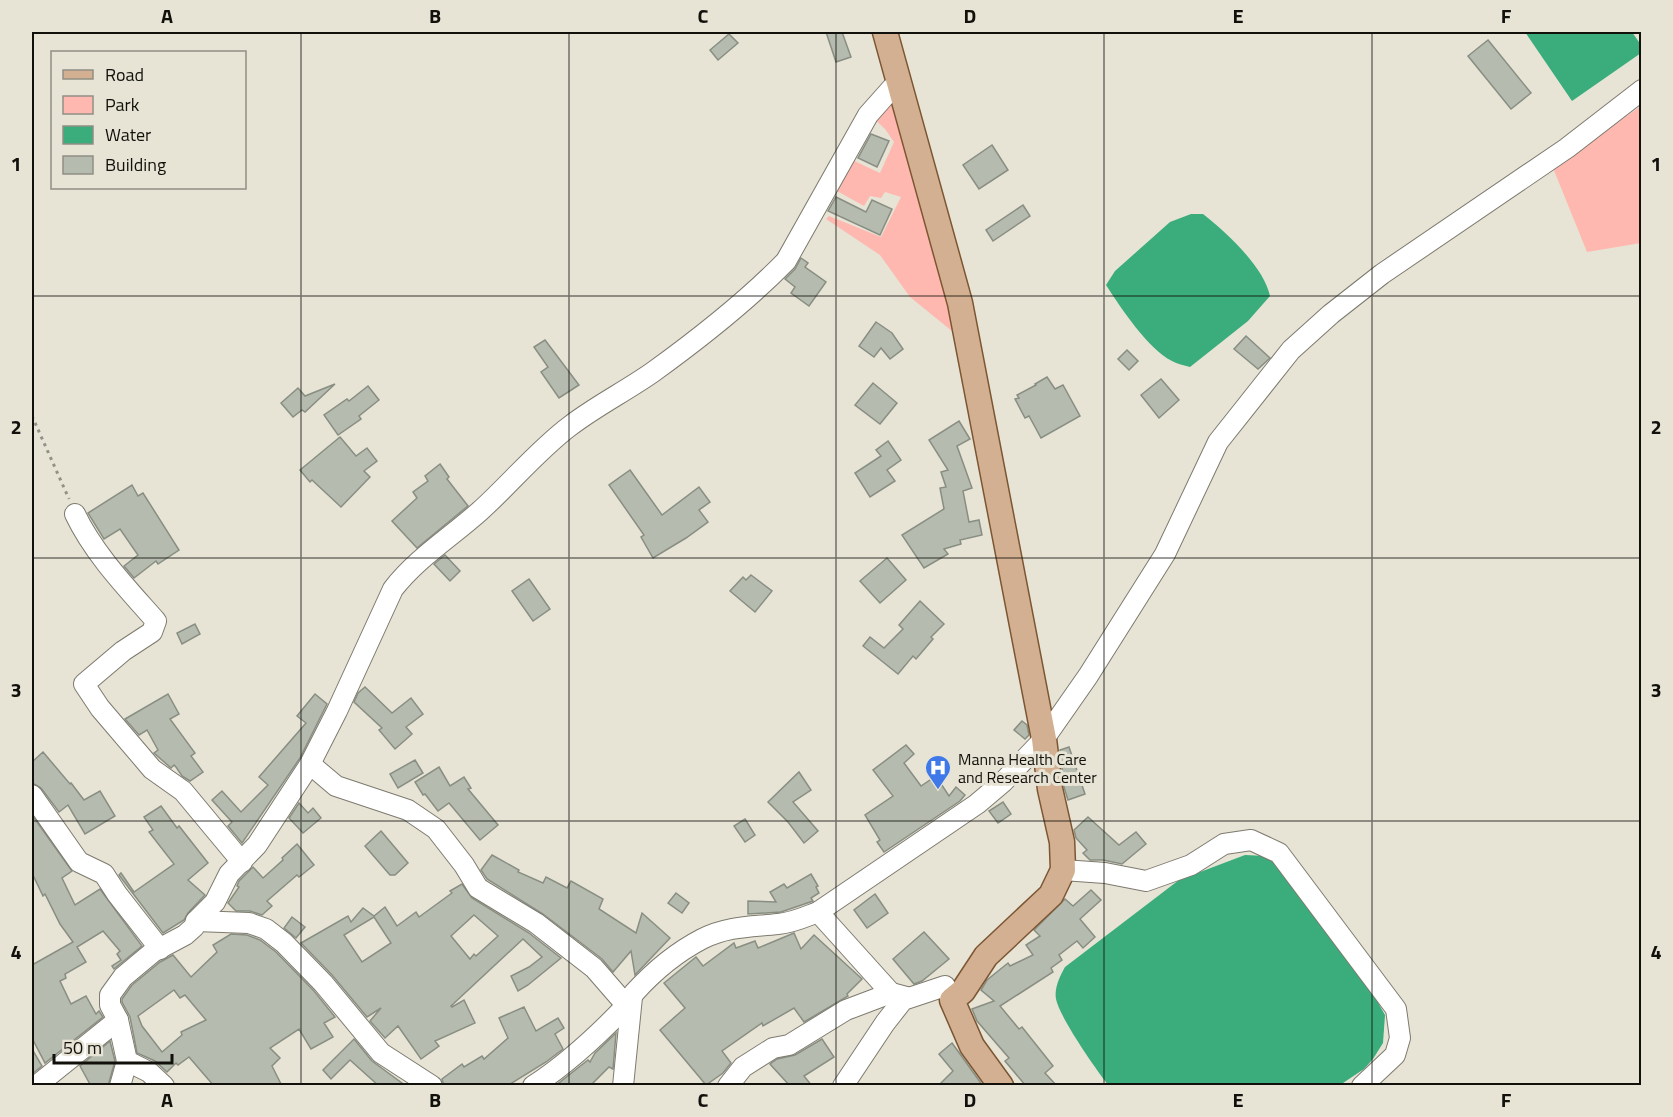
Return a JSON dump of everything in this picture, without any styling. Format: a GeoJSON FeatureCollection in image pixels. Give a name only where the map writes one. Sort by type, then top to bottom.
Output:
{"type":"FeatureCollection","features":[{"type":"Feature","properties":{"kind":"main road"},"geometry":{"type":"LineString","coordinates":[[885,32],[960,303],[1044,738],[1050,789],[1062,842],[1063,870],[1051,895],[986,956],[963,990],[952,1000],[972,1046],[1000,1086]]}},
{"type":"Feature","properties":{"kind":"street"},"geometry":{"type":"LineString","coordinates":[[120,1086],[127,1061],[118,1020],[110,1005],[110,995],[123,977],[153,952],[185,935],[194,927],[196,921],[215,902],[229,874],[257,845],[310,764],[393,589],[432,549],[479,512],[569,426],[661,366],[741,304],[775,274],[786,261],[868,115],[892,88],[900,87]]}},
{"type":"Feature","properties":{"kind":"street"},"geometry":{"type":"LineString","coordinates":[[533,1086],[564,1065],[680,952],[724,930],[739,926],[779,924],[818,912],[977,804],[1003,782],[1044,738],[1088,676],[1166,554],[1218,442],[1291,350],[1331,314],[1382,274],[1567,148],[1641,90]]}},
{"type":"Feature","properties":{"kind":"street"},"geometry":{"type":"LineString","coordinates":[[75,514],[90,539],[129,591],[156,621],[152,632],[123,651],[84,684],[100,708],[152,769],[183,791],[242,862]]}},
{"type":"Feature","properties":{"kind":"street"},"geometry":{"type":"LineString","coordinates":[[310,764],[336,786],[408,810],[436,829],[464,865],[478,888],[536,923],[594,968],[630,1000]]}},
{"type":"Feature","properties":{"kind":"street"},"geometry":{"type":"LineString","coordinates":[[32,795],[80,862],[104,874],[160,949]]}},
{"type":"Feature","properties":{"kind":"street"},"geometry":{"type":"LineString","coordinates":[[1063,870],[1105,873],[1146,881],[1191,866],[1224,844],[1251,840],[1279,853],[1396,1009],[1400,1038],[1395,1055],[1362,1086]]}},
{"type":"Feature","properties":{"kind":"street"},"geometry":{"type":"LineString","coordinates":[[818,912],[899,995]]}},
{"type":"Feature","properties":{"kind":"street"},"geometry":{"type":"LineString","coordinates":[[196,921],[249,923],[266,929],[284,943],[323,983],[381,1053],[432,1086]]}},
{"type":"Feature","properties":{"kind":"street"},"geometry":{"type":"LineString","coordinates":[[728,1086],[743,1067],[773,1048],[789,1045],[846,1010],[899,995],[945,986],[952,1000]]}},
{"type":"Feature","properties":{"kind":"street"},"geometry":{"type":"LineString","coordinates":[[843,1086],[885,1023],[899,995]]}},
{"type":"Feature","properties":{"kind":"street"},"geometry":{"type":"LineString","coordinates":[[623,1086],[630,1000]]}},
{"type":"Feature","properties":{"kind":"street"},"geometry":{"type":"LineString","coordinates":[[36,1086],[118,1020]]}},
{"type":"Feature","properties":{"kind":"street"},"geometry":{"type":"LineString","coordinates":[[127,1061],[149,1072],[165,1086]]}},
{"type":"Feature","properties":{"kind":"path"},"geometry":{"type":"LineString","coordinates":[[32,416],[75,514]]}},
{"type":"Feature","properties":{"kind":"green space"},"geometry":{"type":"Polygon","coordinates":[[[881,96],[899,101],[963,340],[910,297],[880,255],[826,219],[829,216],[881,237],[901,197],[885,192],[881,198],[870,196],[864,206],[835,190],[848,158],[880,173],[894,142],[885,129],[867,112],[881,96]]]}},
{"type":"Feature","properties":{"kind":"green space"},"geometry":{"type":"Polygon","coordinates":[[[1641,106],[1641,243],[1587,252],[1553,168],[1641,106]]]}},
{"type":"Feature","properties":{"kind":"water"},"geometry":{"type":"Polygon","coordinates":[[[1525,32],[1632,32],[1641,45],[1641,53],[1572,101],[1525,32]]]}},
{"type":"Feature","properties":{"kind":"water"},"geometry":{"type":"Polygon","coordinates":[[[1191,214],[1203,214],[1233,240],[1260,273],[1270,296],[1248,321],[1190,367],[1172,361],[1154,347],[1136,327],[1106,285],[1115,271],[1170,222],[1191,214]]]}},
{"type":"Feature","properties":{"kind":"water"},"geometry":{"type":"Polygon","coordinates":[[[1245,855],[1266,856],[1281,865],[1367,983],[1385,1015],[1383,1043],[1364,1069],[1340,1085],[1108,1085],[1079,1043],[1056,999],[1059,978],[1065,967],[1179,880],[1245,855]]]}},
{"type":"Feature","properties":{"kind":"building"},"geometry":{"type":"Polygon","coordinates":[[[826,32],[842,32],[851,57],[836,62],[826,32]]]}},
{"type":"Feature","properties":{"kind":"building"},"geometry":{"type":"Polygon","coordinates":[[[729,34],[738,43],[718,60],[710,50],[729,34]]]}},
{"type":"Feature","properties":{"kind":"building"},"geometry":{"type":"Polygon","coordinates":[[[1488,40],[1531,93],[1511,109],[1468,56],[1488,40]]]}},
{"type":"Feature","properties":{"kind":"building"},"geometry":{"type":"Polygon","coordinates":[[[871,134],[889,141],[877,167],[858,158],[871,134]]]}},
{"type":"Feature","properties":{"kind":"building"},"geometry":{"type":"Polygon","coordinates":[[[992,145],[1008,170],[979,189],[963,165],[992,145]]]}},
{"type":"Feature","properties":{"kind":"building"},"geometry":{"type":"Polygon","coordinates":[[[836,197],[866,212],[872,200],[892,209],[880,235],[828,211],[836,197]]]}},
{"type":"Feature","properties":{"kind":"building"},"geometry":{"type":"Polygon","coordinates":[[[1023,205],[1030,216],[993,241],[986,230],[1023,205]]]}},
{"type":"Feature","properties":{"kind":"building"},"geometry":{"type":"Polygon","coordinates":[[[801,258],[808,263],[805,267],[826,282],[809,306],[791,293],[795,287],[785,279],[795,269],[801,258]]]}},
{"type":"Feature","properties":{"kind":"building"},"geometry":{"type":"Polygon","coordinates":[[[876,322],[892,333],[903,349],[890,359],[881,348],[874,357],[859,346],[876,322]]]}},
{"type":"Feature","properties":{"kind":"building"},"geometry":{"type":"Polygon","coordinates":[[[1246,336],[1270,358],[1258,369],[1234,349],[1246,336]]]}},
{"type":"Feature","properties":{"kind":"building"},"geometry":{"type":"Polygon","coordinates":[[[545,340],[579,385],[559,398],[541,372],[548,367],[534,347],[545,340]]]}},
{"type":"Feature","properties":{"kind":"building"},"geometry":{"type":"Polygon","coordinates":[[[1127,350],[1138,361],[1129,370],[1118,359],[1127,350]]]}},
{"type":"Feature","properties":{"kind":"building"},"geometry":{"type":"Polygon","coordinates":[[[1047,377],[1055,389],[1063,385],[1080,416],[1041,438],[1029,416],[1025,418],[1015,399],[1019,398],[1017,395],[1047,377]]]}},
{"type":"Feature","properties":{"kind":"building"},"geometry":{"type":"Polygon","coordinates":[[[1161,379],[1179,400],[1159,418],[1141,395],[1161,379]]]}},
{"type":"Feature","properties":{"kind":"building"},"geometry":{"type":"Polygon","coordinates":[[[873,383],[897,403],[880,424],[855,405],[873,383]]]}},
{"type":"Feature","properties":{"kind":"building"},"geometry":{"type":"Polygon","coordinates":[[[335,384],[305,412],[302,410],[293,417],[281,403],[298,388],[305,396],[335,384]]]}},
{"type":"Feature","properties":{"kind":"building"},"geometry":{"type":"Polygon","coordinates":[[[368,386],[379,400],[359,416],[361,419],[338,435],[324,415],[347,399],[349,401],[368,386]]]}},
{"type":"Feature","properties":{"kind":"building"},"geometry":{"type":"Polygon","coordinates":[[[959,421],[970,439],[957,446],[972,488],[963,491],[969,522],[979,520],[982,535],[960,540],[961,544],[944,549],[948,554],[924,568],[902,535],[944,509],[940,488],[946,487],[941,472],[948,470],[929,440],[959,421]]]}},
{"type":"Feature","properties":{"kind":"building"},"geometry":{"type":"Polygon","coordinates":[[[340,437],[356,456],[367,448],[377,461],[364,471],[370,477],[341,507],[312,480],[310,482],[300,470],[340,437]]]}},
{"type":"Feature","properties":{"kind":"building"},"geometry":{"type":"Polygon","coordinates":[[[888,441],[901,460],[887,470],[895,481],[870,497],[855,473],[881,456],[876,450],[888,441]]]}},
{"type":"Feature","properties":{"kind":"building"},"geometry":{"type":"Polygon","coordinates":[[[440,464],[449,477],[447,479],[468,506],[417,548],[392,521],[417,498],[413,492],[428,481],[425,476],[440,464]]]}},
{"type":"Feature","properties":{"kind":"building"},"geometry":{"type":"Polygon","coordinates":[[[630,470],[662,515],[699,487],[710,502],[699,510],[708,522],[653,558],[641,537],[644,535],[609,485],[630,470]]]}},
{"type":"Feature","properties":{"kind":"building"},"geometry":{"type":"Polygon","coordinates":[[[132,485],[138,496],[143,493],[179,550],[158,564],[156,561],[134,578],[124,566],[138,555],[120,529],[104,539],[88,513],[132,485]]]}},
{"type":"Feature","properties":{"kind":"building"},"geometry":{"type":"Polygon","coordinates":[[[445,555],[460,571],[450,581],[434,564],[445,555]]]}},
{"type":"Feature","properties":{"kind":"building"},"geometry":{"type":"Polygon","coordinates":[[[887,558],[906,580],[880,603],[860,581],[887,558]]]}},
{"type":"Feature","properties":{"kind":"building"},"geometry":{"type":"Polygon","coordinates":[[[751,575],[772,591],[755,612],[730,591],[743,577],[746,580],[751,575]]]}},
{"type":"Feature","properties":{"kind":"building"},"geometry":{"type":"Polygon","coordinates":[[[529,579],[550,609],[533,621],[512,591],[529,579]]]}},
{"type":"Feature","properties":{"kind":"building"},"geometry":{"type":"Polygon","coordinates":[[[920,601],[944,624],[931,637],[933,639],[916,659],[913,656],[898,674],[863,646],[870,637],[884,648],[903,629],[899,625],[920,601]]]}},
{"type":"Feature","properties":{"kind":"building"},"geometry":{"type":"Polygon","coordinates":[[[195,624],[200,634],[182,644],[177,633],[195,624]]]}},
{"type":"Feature","properties":{"kind":"building"},"geometry":{"type":"Polygon","coordinates":[[[365,687],[392,713],[411,698],[423,714],[406,727],[412,734],[395,749],[379,730],[382,728],[354,702],[358,693],[365,687]]]}},
{"type":"Feature","properties":{"kind":"building"},"geometry":{"type":"Polygon","coordinates":[[[168,694],[179,714],[170,719],[195,753],[191,756],[203,772],[190,781],[182,776],[174,765],[171,768],[154,753],[158,750],[147,730],[139,735],[125,719],[168,694]]]}},
{"type":"Feature","properties":{"kind":"building"},"geometry":{"type":"Polygon","coordinates":[[[315,694],[327,704],[300,758],[242,843],[228,826],[232,822],[212,800],[222,791],[241,812],[268,785],[259,777],[306,723],[297,716],[315,694]]]}},
{"type":"Feature","properties":{"kind":"building"},"geometry":{"type":"Polygon","coordinates":[[[1022,721],[1027,725],[1029,735],[1025,739],[1014,730],[1022,721]]]}},
{"type":"Feature","properties":{"kind":"building"},"geometry":{"type":"Polygon","coordinates":[[[906,745],[914,754],[904,763],[921,786],[936,776],[949,796],[956,787],[965,795],[960,801],[884,852],[877,842],[880,840],[865,815],[893,796],[873,770],[906,745]]]}},
{"type":"Feature","properties":{"kind":"building"},"geometry":{"type":"Polygon","coordinates":[[[1069,747],[1085,794],[1068,800],[1064,787],[1060,750],[1069,747]]]}},
{"type":"Feature","properties":{"kind":"building"},"geometry":{"type":"Polygon","coordinates":[[[43,752],[84,800],[100,791],[115,816],[85,834],[68,805],[59,812],[41,788],[32,783],[32,762],[43,752]]]}},
{"type":"Feature","properties":{"kind":"building"},"geometry":{"type":"Polygon","coordinates":[[[415,760],[423,773],[398,788],[390,774],[415,760]]]}},
{"type":"Feature","properties":{"kind":"building"},"geometry":{"type":"Polygon","coordinates":[[[439,767],[450,786],[464,777],[471,788],[468,789],[498,825],[480,840],[449,803],[438,811],[425,794],[423,795],[415,782],[439,767]]]}},
{"type":"Feature","properties":{"kind":"building"},"geometry":{"type":"Polygon","coordinates":[[[799,772],[811,790],[793,802],[818,831],[804,843],[788,822],[768,802],[799,772]]]}},
{"type":"Feature","properties":{"kind":"building"},"geometry":{"type":"Polygon","coordinates":[[[1003,802],[1011,814],[998,823],[989,811],[1003,802]]]}},
{"type":"Feature","properties":{"kind":"building"},"geometry":{"type":"Polygon","coordinates":[[[299,803],[308,813],[313,808],[321,818],[303,833],[289,818],[299,803]]]}},
{"type":"Feature","properties":{"kind":"building"},"geometry":{"type":"Polygon","coordinates":[[[161,806],[208,863],[188,880],[205,895],[184,920],[163,933],[119,875],[121,873],[134,892],[174,864],[149,832],[153,830],[144,817],[161,806]]]}},
{"type":"Feature","properties":{"kind":"building"},"geometry":{"type":"Polygon","coordinates":[[[32,815],[72,871],[62,878],[75,905],[100,889],[142,946],[114,969],[112,966],[121,960],[117,954],[120,951],[103,931],[77,947],[86,962],[65,974],[66,978],[60,981],[71,1004],[86,996],[96,1014],[99,1011],[103,1017],[45,1063],[32,1038],[32,965],[73,942],[60,924],[45,894],[43,896],[32,873],[32,815]]]}},
{"type":"Feature","properties":{"kind":"building"},"geometry":{"type":"Polygon","coordinates":[[[1088,817],[1119,845],[1136,832],[1146,844],[1122,864],[1090,860],[1083,853],[1087,850],[1076,838],[1074,830],[1088,817]]]}},
{"type":"Feature","properties":{"kind":"building"},"geometry":{"type":"Polygon","coordinates":[[[745,819],[755,835],[745,842],[734,826],[745,819]]]}},
{"type":"Feature","properties":{"kind":"building"},"geometry":{"type":"Polygon","coordinates":[[[381,831],[408,863],[395,875],[390,875],[365,846],[381,831]]]}},
{"type":"Feature","properties":{"kind":"building"},"geometry":{"type":"Polygon","coordinates":[[[297,844],[314,865],[299,877],[297,875],[267,901],[272,906],[262,915],[250,911],[236,911],[228,903],[239,887],[237,886],[239,881],[253,867],[263,878],[297,844]]]}},
{"type":"Feature","properties":{"kind":"building"},"geometry":{"type":"Polygon","coordinates":[[[492,855],[519,870],[518,872],[543,883],[546,877],[567,888],[571,881],[603,899],[599,909],[636,933],[642,913],[670,938],[635,975],[631,951],[613,972],[602,959],[543,914],[487,879],[481,870],[492,855]]]}},
{"type":"Feature","properties":{"kind":"building"},"geometry":{"type":"Polygon","coordinates":[[[811,874],[819,893],[811,898],[813,901],[781,912],[748,914],[748,901],[776,902],[770,892],[784,884],[787,888],[811,874]]]}},
{"type":"Feature","properties":{"kind":"building"},"geometry":{"type":"Polygon","coordinates":[[[462,884],[472,898],[529,933],[561,958],[518,991],[511,976],[542,957],[523,939],[451,1006],[464,1000],[475,1023],[435,1041],[439,1046],[421,1059],[398,1026],[385,1038],[370,1021],[381,1008],[367,1017],[332,975],[301,943],[348,916],[351,922],[363,908],[374,916],[385,907],[397,926],[416,912],[419,917],[452,893],[450,891],[462,884]],[[474,915],[451,936],[470,959],[498,936],[474,915]],[[374,917],[344,935],[362,962],[391,943],[374,917]]]}},
{"type":"Feature","properties":{"kind":"building"},"geometry":{"type":"Polygon","coordinates":[[[1091,890],[1101,900],[1080,919],[1095,937],[1083,948],[1077,941],[1059,955],[1062,960],[1051,968],[1053,972],[1000,1006],[1019,1029],[1022,1027],[1053,1066],[1045,1073],[1057,1086],[1026,1086],[1005,1061],[1009,1058],[977,1021],[972,1009],[994,1001],[981,990],[987,980],[1008,963],[1010,966],[1033,955],[1026,945],[1040,936],[1034,930],[1065,899],[1073,906],[1091,890]]]}},
{"type":"Feature","properties":{"kind":"building"},"geometry":{"type":"Polygon","coordinates":[[[676,893],[689,903],[682,913],[668,903],[676,893]]]}},
{"type":"Feature","properties":{"kind":"building"},"geometry":{"type":"Polygon","coordinates":[[[875,894],[888,913],[867,928],[854,910],[875,894]]]}},
{"type":"Feature","properties":{"kind":"building"},"geometry":{"type":"Polygon","coordinates":[[[292,917],[305,927],[296,938],[284,928],[292,917]]]}},
{"type":"Feature","properties":{"kind":"building"},"geometry":{"type":"Polygon","coordinates":[[[924,932],[949,959],[922,981],[914,984],[893,959],[924,932]]]}},
{"type":"Feature","properties":{"kind":"building"},"geometry":{"type":"Polygon","coordinates":[[[794,933],[801,949],[814,935],[862,979],[847,994],[848,996],[804,1022],[794,1008],[763,1026],[762,1023],[722,1051],[731,1063],[723,1073],[706,1085],[660,1030],[685,1008],[664,983],[696,957],[703,966],[734,943],[736,948],[755,941],[758,948],[794,933]]]}},
{"type":"Feature","properties":{"kind":"building"},"geometry":{"type":"Polygon","coordinates":[[[231,934],[247,935],[260,940],[276,952],[314,991],[335,1017],[324,1023],[333,1037],[311,1049],[299,1029],[270,1048],[280,1058],[272,1066],[282,1086],[214,1086],[189,1057],[178,1065],[176,1063],[167,1072],[155,1061],[137,1053],[130,1017],[122,999],[132,985],[160,962],[173,955],[191,977],[217,952],[213,945],[231,934]],[[174,990],[138,1016],[142,1026],[162,1052],[182,1035],[181,1032],[206,1020],[185,995],[180,998],[174,990]]]}},
{"type":"Feature","properties":{"kind":"building"},"geometry":{"type":"Polygon","coordinates":[[[524,1007],[536,1031],[558,1018],[564,1028],[555,1034],[563,1049],[507,1086],[444,1086],[442,1079],[462,1064],[464,1067],[482,1056],[484,1059],[508,1038],[499,1018],[524,1007]]]}},
{"type":"Feature","properties":{"kind":"building"},"geometry":{"type":"Polygon","coordinates":[[[616,1033],[613,1069],[609,1067],[590,1086],[555,1086],[588,1060],[590,1062],[595,1053],[616,1033]]]}},
{"type":"Feature","properties":{"kind":"building"},"geometry":{"type":"Polygon","coordinates":[[[354,1039],[372,1061],[406,1086],[379,1086],[350,1060],[331,1079],[323,1070],[354,1039]]]}},
{"type":"Feature","properties":{"kind":"building"},"geometry":{"type":"Polygon","coordinates":[[[822,1039],[834,1057],[804,1076],[812,1086],[790,1086],[770,1064],[777,1059],[795,1055],[822,1039]]]}},
{"type":"Feature","properties":{"kind":"building"},"geometry":{"type":"Polygon","coordinates":[[[110,1041],[115,1061],[108,1086],[91,1086],[80,1066],[110,1041]]]}},
{"type":"Feature","properties":{"kind":"building"},"geometry":{"type":"Polygon","coordinates":[[[952,1043],[983,1086],[938,1086],[953,1071],[939,1054],[952,1043]]]}},
{"type":"Feature","properties":{"kind":"building"},"geometry":{"type":"Polygon","coordinates":[[[32,1049],[42,1066],[32,1074],[32,1049]]]}},
{"type":"Feature","properties":{"kind":"place","name":"Manna Health Care and Research Center"},"geometry":{"type":"Point","coordinates":[938,791]}}]}
